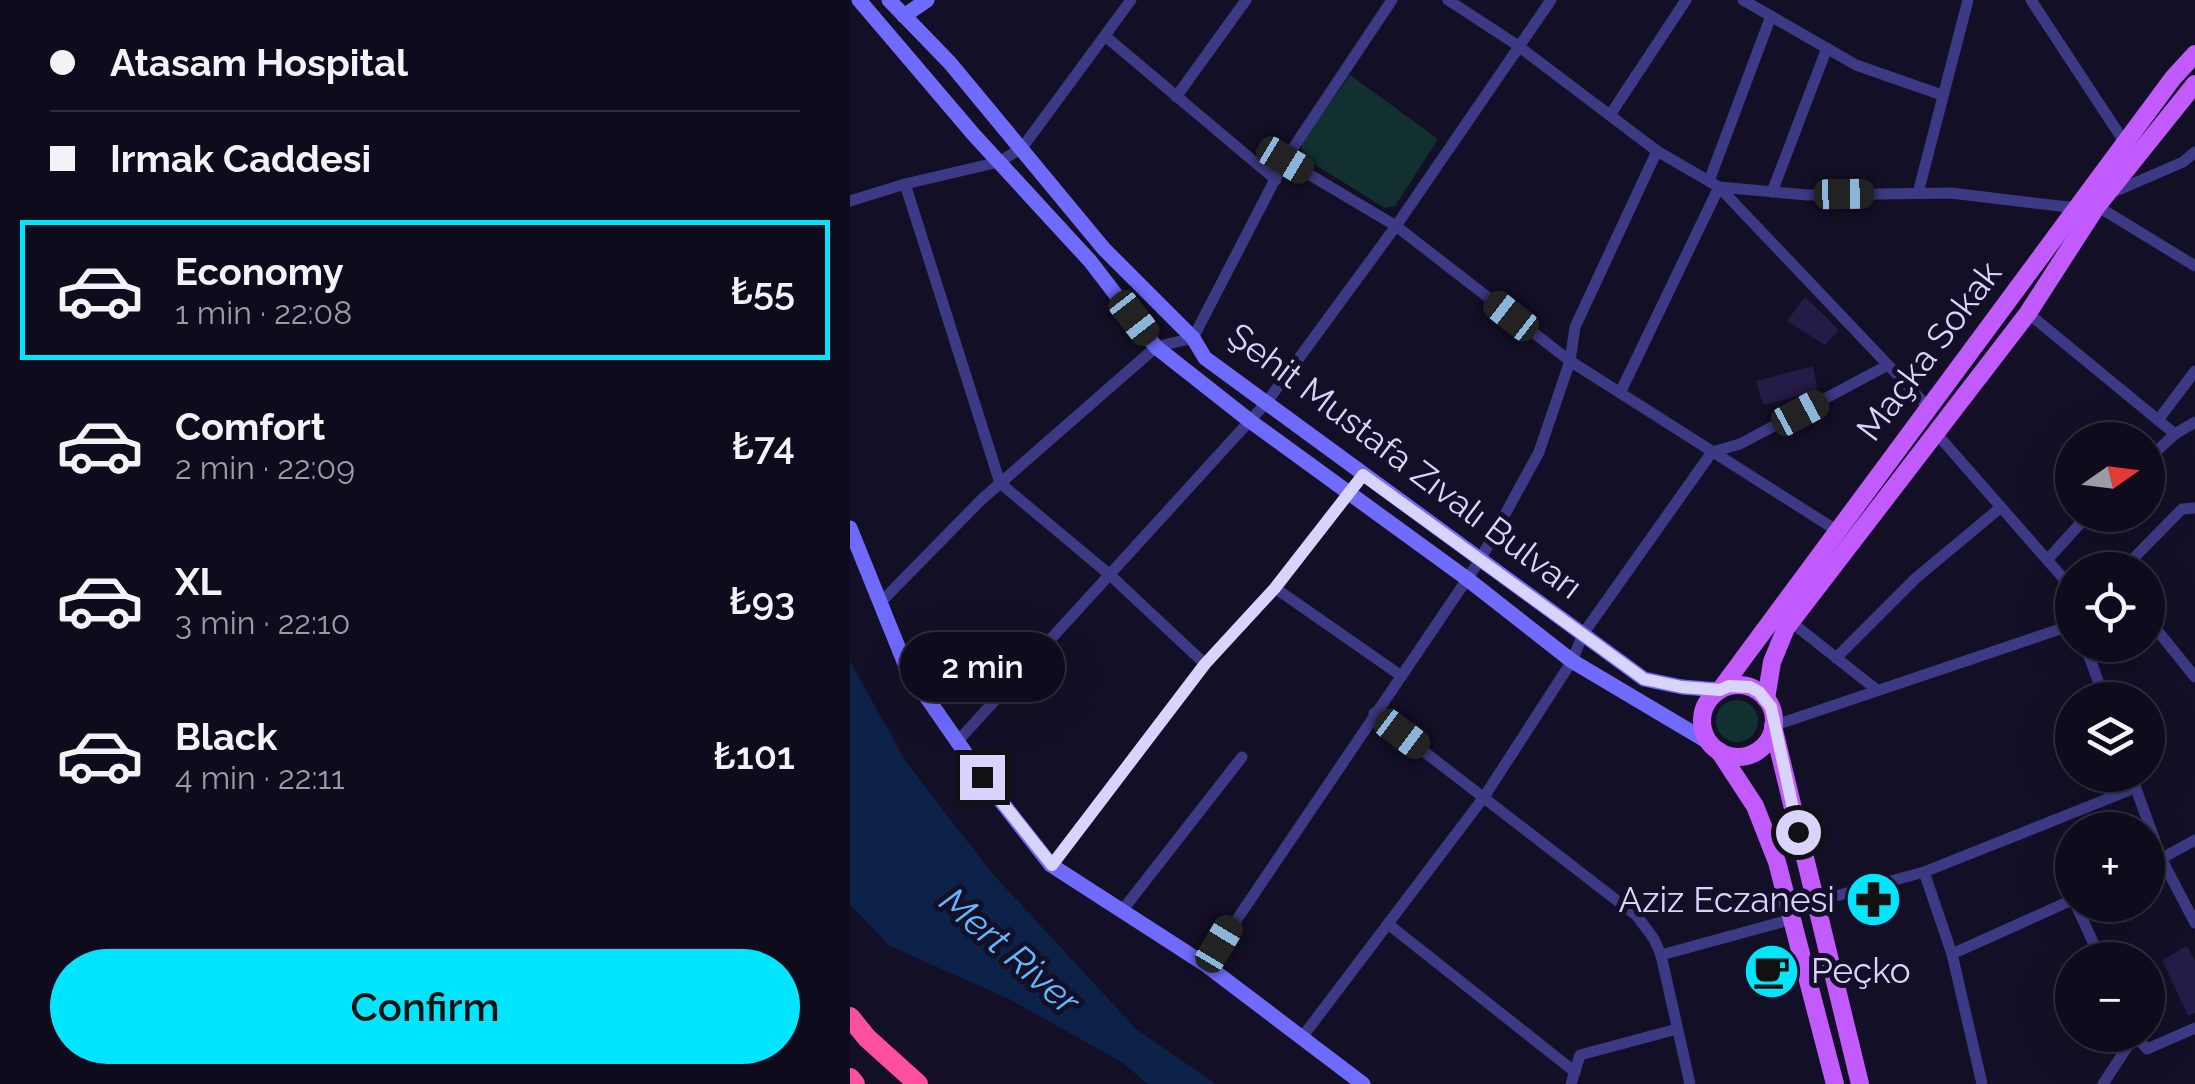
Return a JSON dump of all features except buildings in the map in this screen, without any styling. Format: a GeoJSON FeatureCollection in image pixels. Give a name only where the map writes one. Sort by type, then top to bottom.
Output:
{"type":"FeatureCollection","features":[{"type":"Feature","properties":{"kind":"highway"},"geometry":{"type":"LineString","coordinates":[[850,1016],[867,1038],[918,1084]]}},
{"type":"Feature","properties":{"kind":"highway"},"geometry":{"type":"LineString","coordinates":[[850,1078],[855,1084]]}},
{"type":"Feature","properties":{"kind":"main road","name":"Şehit Mustafa Zıvalı Bulvarı"},"geometry":{"type":"LineString","coordinates":[[859,0],[1090,261],[1156,347],[1572,661],[1714,747],[1756,806],[1777,862],[1835,1084]]}},
{"type":"Feature","properties":{"kind":"main road","name":"Şehit Mustafa Zıvalı Bulvarı"},"geometry":{"type":"LineString","coordinates":[[889,0],[950,63],[1104,249],[1193,338],[1205,358],[1644,679],[1720,690]]}},
{"type":"Feature","properties":{"kind":"main road"},"geometry":{"type":"LineString","coordinates":[[904,16],[927,0]]}},
{"type":"Feature","properties":{"kind":"main road","name":"Maçka Sokak"},"geometry":{"type":"LineString","coordinates":[[1720,690],[2124,143],[2195,54]]}},
{"type":"Feature","properties":{"kind":"main road","name":"Maçka Sokak"},"geometry":{"type":"LineString","coordinates":[[1766,699],[1772,662],[1790,622],[2028,313],[2102,201],[2195,84]]}},
{"type":"Feature","properties":{"kind":"main road"},"geometry":{"type":"LineString","coordinates":[[850,528],[907,669],[1052,865],[1206,965],[1363,1084]]}},
{"type":"Feature","properties":{"kind":"main road"},"geometry":{"type":"LineString","coordinates":[[1773,726],[1762,747],[1753,753],[1730,756],[1714,747],[1704,732],[1704,708],[1720,690],[1729,686],[1750,687],[1766,699],[1774,716],[1773,726],[1814,902],[1860,1084]]}},
{"type":"Feature","properties":{"kind":"street"},"geometry":{"type":"LineString","coordinates":[[850,201],[999,162],[1022,148],[1130,0]]}},
{"type":"Feature","properties":{"kind":"street"},"geometry":{"type":"LineString","coordinates":[[1176,98],[1246,0]]}},
{"type":"Feature","properties":{"kind":"street"},"geometry":{"type":"LineString","coordinates":[[880,603],[1000,483],[1156,347],[1193,338],[1285,160],[1392,0]]}},
{"type":"Feature","properties":{"kind":"street"},"geometry":{"type":"LineString","coordinates":[[1448,0],[1518,46],[1657,151],[1714,184],[1928,407]]}},
{"type":"Feature","properties":{"kind":"street"},"geometry":{"type":"LineString","coordinates":[[958,742],[1266,404],[1396,226],[1550,0]]}},
{"type":"Feature","properties":{"kind":"street"},"geometry":{"type":"LineString","coordinates":[[1610,115],[1686,0]]}},
{"type":"Feature","properties":{"kind":"street"},"geometry":{"type":"LineString","coordinates":[[1743,0],[1856,65],[1942,95]]}},
{"type":"Feature","properties":{"kind":"street"},"geometry":{"type":"LineString","coordinates":[[1918,193],[1968,0]]}},
{"type":"Feature","properties":{"kind":"street"},"geometry":{"type":"LineString","coordinates":[[2031,0],[2124,143]]}},
{"type":"Feature","properties":{"kind":"street"},"geometry":{"type":"LineString","coordinates":[[1620,394],[1714,184],[1771,16]]}},
{"type":"Feature","properties":{"kind":"street"},"geometry":{"type":"LineString","coordinates":[[1105,36],[1276,180]]}},
{"type":"Feature","properties":{"kind":"street"},"geometry":{"type":"LineString","coordinates":[[1772,192],[1828,48]]}},
{"type":"Feature","properties":{"kind":"street"},"geometry":{"type":"LineString","coordinates":[[1206,965],[1480,560],[1540,452],[1570,362],[1575,327],[1657,151]]}},
{"type":"Feature","properties":{"kind":"street"},"geometry":{"type":"LineString","coordinates":[[2195,152],[2183,162],[2102,201],[2195,266]]}},
{"type":"Feature","properties":{"kind":"street"},"geometry":{"type":"LineString","coordinates":[[1285,160],[1396,226],[1570,362],[1836,530]]}},
{"type":"Feature","properties":{"kind":"street"},"geometry":{"type":"LineString","coordinates":[[905,184],[1000,483],[1110,575],[1205,664]]}},
{"type":"Feature","properties":{"kind":"street"},"geometry":{"type":"LineString","coordinates":[[1714,184],[1807,195],[1951,193],[2076,208]]}},
{"type":"Feature","properties":{"kind":"street"},"geometry":{"type":"LineString","coordinates":[[2028,313],[2176,434]]}},
{"type":"Feature","properties":{"kind":"street"},"geometry":{"type":"LineString","coordinates":[[1303,1036],[1484,796],[1572,661],[1583,634],[1712,452],[1740,444],[1888,365]]}},
{"type":"Feature","properties":{"kind":"street"},"geometry":{"type":"LineString","coordinates":[[2158,420],[2195,371]]}},
{"type":"Feature","properties":{"kind":"street"},"geometry":{"type":"LineString","coordinates":[[2165,444],[2195,422]]}},
{"type":"Feature","properties":{"kind":"street"},"geometry":{"type":"LineString","coordinates":[[1936,433],[2055,567]]}},
{"type":"Feature","properties":{"kind":"street"},"geometry":{"type":"LineString","coordinates":[[1052,865],[1205,664],[1275,588],[1363,475]]}},
{"type":"Feature","properties":{"kind":"street"},"geometry":{"type":"LineString","coordinates":[[1836,658],[1916,578],[2000,508]]}},
{"type":"Feature","properties":{"kind":"street"},"geometry":{"type":"LineString","coordinates":[[2140,552],[2182,509],[2195,508]]}},
{"type":"Feature","properties":{"kind":"street"},"geometry":{"type":"LineString","coordinates":[[2047,560],[2073,532]]}},
{"type":"Feature","properties":{"kind":"street"},"geometry":{"type":"LineString","coordinates":[[1275,588],[1400,675]]}},
{"type":"Feature","properties":{"kind":"street"},"geometry":{"type":"LineString","coordinates":[[1790,622],[1877,690]]}},
{"type":"Feature","properties":{"kind":"street"},"geometry":{"type":"LineString","coordinates":[[1773,726],[2055,632]]}},
{"type":"Feature","properties":{"kind":"street"},"geometry":{"type":"LineString","coordinates":[[2165,640],[2195,677]]}},
{"type":"Feature","properties":{"kind":"street"},"geometry":{"type":"LineString","coordinates":[[1374,713],[1637,916],[1660,955],[1690,1084]]}},
{"type":"Feature","properties":{"kind":"street"},"geometry":{"type":"LineString","coordinates":[[1121,912],[1242,757]]}},
{"type":"Feature","properties":{"kind":"street"},"geometry":{"type":"LineString","coordinates":[[1814,902],[1924,872],[2108,792]]}},
{"type":"Feature","properties":{"kind":"street"},"geometry":{"type":"LineString","coordinates":[[2165,858],[2195,840]]}},
{"type":"Feature","properties":{"kind":"street"},"geometry":{"type":"LineString","coordinates":[[2165,866],[2195,922]]}},
{"type":"Feature","properties":{"kind":"street"},"geometry":{"type":"LineString","coordinates":[[1924,872],[1952,954],[1982,1084]]}},
{"type":"Feature","properties":{"kind":"street"},"geometry":{"type":"LineString","coordinates":[[1952,954],[2055,910]]}},
{"type":"Feature","properties":{"kind":"street"},"geometry":{"type":"LineString","coordinates":[[1660,955],[1793,919]]}},
{"type":"Feature","properties":{"kind":"street"},"geometry":{"type":"LineString","coordinates":[[1388,924],[1573,1078],[1580,1055],[1677,1029]]}},
{"type":"Feature","properties":{"kind":"street"},"geometry":{"type":"LineString","coordinates":[[2165,1040],[2195,1028]]}},
{"type":"Feature","properties":{"kind":"street"},"geometry":{"type":"LineString","coordinates":[[2103,1084],[2124,1052]]}},
{"type":"Feature","properties":{"kind":"green space"},"geometry":{"type":"Polygon","coordinates":[[[1350,75],[1438,139],[1395,206],[1385,208],[1304,158],[1301,144],[1350,75]]]}},
{"type":"Feature","properties":{"kind":"green space"},"geometry":{"type":"Polygon","coordinates":[[[1737,700],[1752,706],[1758,721],[1752,736],[1737,742],[1722,736],[1716,721],[1722,706],[1737,700]]]}},
{"type":"Feature","properties":{"kind":"water","name":"Mert River"},"geometry":{"type":"Polygon","coordinates":[[[850,661],[906,762],[991,872],[1136,1029],[1216,1084],[1148,1084],[1123,1063],[1011,1000],[890,946],[850,905],[850,661]]]}},
{"type":"Feature","properties":{"kind":"place","name":"Aziz Eczanesi"},"geometry":{"type":"Point","coordinates":[1874,900]}},
{"type":"Feature","properties":{"kind":"place","name":"Peçko"},"geometry":{"type":"Point","coordinates":[1772,971]}},
{"type":"Feature","properties":{"kind":"route"},"geometry":{"type":"LineString","coordinates":[[982,777],[1052,865],[1205,664],[1275,588],[1363,475],[1644,679],[1720,690],[1740,685],[1759,692],[1774,716],[1773,726],[1798,832]]}}]}
